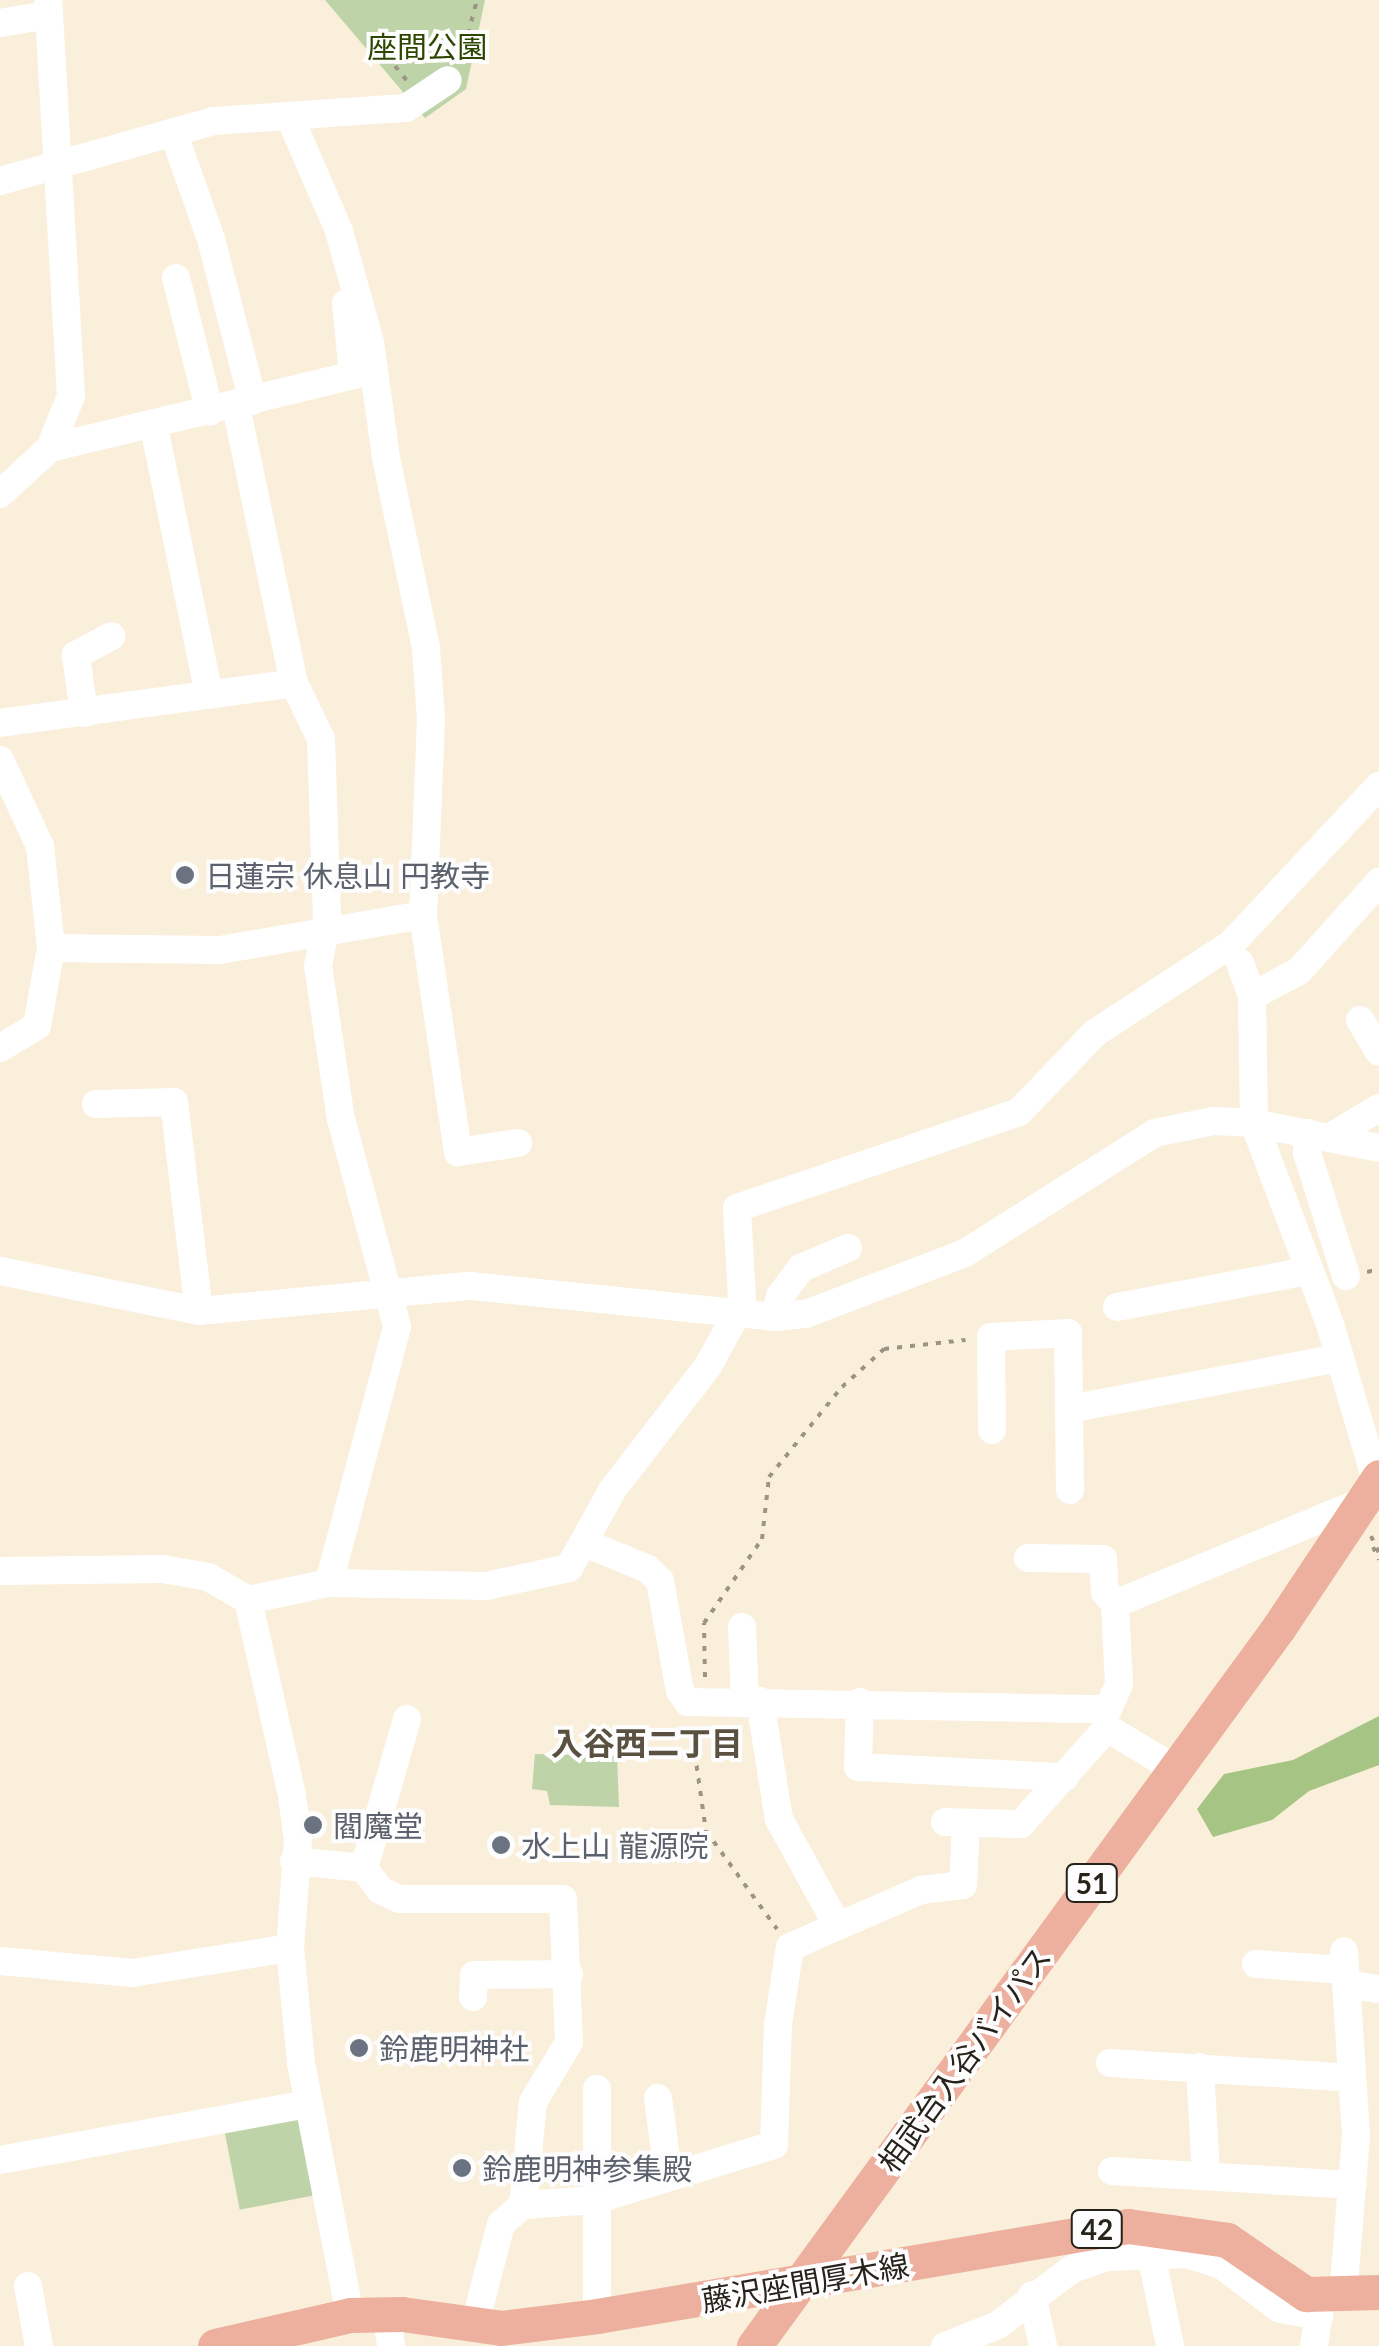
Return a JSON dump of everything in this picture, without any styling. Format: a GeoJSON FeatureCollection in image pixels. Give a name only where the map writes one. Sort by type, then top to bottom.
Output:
{"type":"FeatureCollection","features":[{"type":"Feature","properties":{"kind":"main road","name":"相武台入谷バイパス"},"geometry":{"type":"LineString","coordinates":[[754,2346],[1176,1769],[1375,1488]]}},
{"type":"Feature","properties":{"kind":"main road","name":"藤沢座間厚木線"},"geometry":{"type":"LineString","coordinates":[[215,2346],[350,2315],[389,2329],[493,2334],[1128,2226],[1228,2240],[1292,2288],[1328,2303]]}},
{"type":"Feature","properties":{"kind":"main road"},"geometry":{"type":"LineString","coordinates":[[1328,2303],[1379,2292]]}},
{"type":"Feature","properties":{"kind":"street"},"geometry":{"type":"LineString","coordinates":[[0,22],[48,7],[61,167],[71,396],[50,448],[0,494]]}},
{"type":"Feature","properties":{"kind":"street"},"geometry":{"type":"LineString","coordinates":[[0,181],[61,167],[213,121],[292,120],[406,108],[448,80]]}},
{"type":"Feature","properties":{"kind":"street"},"geometry":{"type":"LineString","coordinates":[[292,120],[339,231],[370,342],[386,458],[426,648],[431,718],[423,914],[458,1152],[518,1143]]}},
{"type":"Feature","properties":{"kind":"street"},"geometry":{"type":"LineString","coordinates":[[173,132],[211,239],[233,406],[294,683],[321,739],[327,919],[320,937],[318,966],[341,1119],[392,1297],[396,1345],[328,1584]]}},
{"type":"Feature","properties":{"kind":"street"},"geometry":{"type":"LineString","coordinates":[[176,278],[233,406]]}},
{"type":"Feature","properties":{"kind":"street"},"geometry":{"type":"LineString","coordinates":[[50,448],[154,427],[353,375],[345,297],[351,283]]}},
{"type":"Feature","properties":{"kind":"street"},"geometry":{"type":"LineString","coordinates":[[154,427],[208,690]]}},
{"type":"Feature","properties":{"kind":"street"},"geometry":{"type":"LineString","coordinates":[[84,713],[76,655],[111,636]]}},
{"type":"Feature","properties":{"kind":"street"},"geometry":{"type":"LineString","coordinates":[[0,723],[84,713],[208,690],[294,683]]}},
{"type":"Feature","properties":{"kind":"street"},"geometry":{"type":"LineString","coordinates":[[0,760],[40,846],[51,948],[37,1026],[0,1048]]}},
{"type":"Feature","properties":{"kind":"street"},"geometry":{"type":"LineString","coordinates":[[0,1571],[163,1569],[208,1576],[248,1600],[328,1584],[486,1586],[569,1568],[587,1544],[614,1489],[708,1366],[737,1312],[742,1300],[737,1208],[746,1200],[1019,1112],[1095,1032],[1231,944],[1379,786]]}},
{"type":"Feature","properties":{"kind":"street"},"geometry":{"type":"LineString","coordinates":[[1252,996],[1299,971],[1379,882]]}},
{"type":"Feature","properties":{"kind":"street"},"geometry":{"type":"LineString","coordinates":[[51,948],[220,950],[320,937],[423,914]]}},
{"type":"Feature","properties":{"kind":"street"},"geometry":{"type":"LineString","coordinates":[[1115,1604],[1375,1488],[1340,1358],[1254,1123],[1252,996],[1240,963]]}},
{"type":"Feature","properties":{"kind":"street"},"geometry":{"type":"LineString","coordinates":[[1360,1020],[1379,1052]]}},
{"type":"Feature","properties":{"kind":"street"},"geometry":{"type":"LineString","coordinates":[[96,1104],[174,1102],[199,1312]]}},
{"type":"Feature","properties":{"kind":"street"},"geometry":{"type":"LineString","coordinates":[[1346,1276],[1306,1153],[1319,1136],[1379,1108]]}},
{"type":"Feature","properties":{"kind":"street"},"geometry":{"type":"LineString","coordinates":[[0,1271],[199,1312],[392,1297],[470,1286],[530,1289],[775,1317],[806,1314],[965,1253],[1156,1133],[1214,1121],[1254,1123],[1379,1148]]}},
{"type":"Feature","properties":{"kind":"street"},"geometry":{"type":"LineString","coordinates":[[775,1317],[780,1296],[801,1268],[848,1248]]}},
{"type":"Feature","properties":{"kind":"street"},"geometry":{"type":"LineString","coordinates":[[1117,1307],[1308,1271]]}},
{"type":"Feature","properties":{"kind":"street"},"geometry":{"type":"LineString","coordinates":[[992,1430],[992,1337],[1068,1334],[1070,1490]]}},
{"type":"Feature","properties":{"kind":"street"},"geometry":{"type":"LineString","coordinates":[[1068,1409],[1340,1358]]}},
{"type":"Feature","properties":{"kind":"street"},"geometry":{"type":"LineString","coordinates":[[587,1544],[648,1570],[660,1582],[680,1691],[697,1702],[1108,1709],[1119,1684],[1115,1604],[1105,1592],[1102,1559],[1028,1558]]}},
{"type":"Feature","properties":{"kind":"street"},"geometry":{"type":"LineString","coordinates":[[248,1600],[292,1796],[290,1948],[308,2104],[350,2315]]}},
{"type":"Feature","properties":{"kind":"street"},"geometry":{"type":"LineString","coordinates":[[742,1627],[752,1701],[779,1820],[837,1925]]}},
{"type":"Feature","properties":{"kind":"street"},"geometry":{"type":"LineString","coordinates":[[860,1702],[858,1768],[1065,1778]]}},
{"type":"Feature","properties":{"kind":"street"},"geometry":{"type":"LineString","coordinates":[[364,1868],[407,1719]]}},
{"type":"Feature","properties":{"kind":"street"},"geometry":{"type":"LineString","coordinates":[[493,2334],[501,2224],[524,2205],[596,2200],[668,2174],[760,2155],[774,2145],[778,2025],[790,1947],[921,1890],[963,1886],[956,1822],[1021,1824],[1107,1728],[1176,1769]]}},
{"type":"Feature","properties":{"kind":"street"},"geometry":{"type":"LineString","coordinates":[[294,1861],[364,1868],[380,1890],[399,1899],[564,1899],[569,2042],[533,2102],[524,2205]]}},
{"type":"Feature","properties":{"kind":"street"},"geometry":{"type":"LineString","coordinates":[[0,1962],[132,1974],[290,1948]]}},
{"type":"Feature","properties":{"kind":"street"},"geometry":{"type":"LineString","coordinates":[[1256,1964],[1345,1968],[1379,1989]]}},
{"type":"Feature","properties":{"kind":"street"},"geometry":{"type":"LineString","coordinates":[[1314,2346],[1328,2303],[1367,2136],[1352,2078],[1345,1968]]}},
{"type":"Feature","properties":{"kind":"street"},"geometry":{"type":"LineString","coordinates":[[474,1996],[474,1975],[569,1974]]}},
{"type":"Feature","properties":{"kind":"street"},"geometry":{"type":"LineString","coordinates":[[1110,2063],[1352,2078]]}},
{"type":"Feature","properties":{"kind":"street"},"geometry":{"type":"LineString","coordinates":[[1200,2067],[1206,2175]]}},
{"type":"Feature","properties":{"kind":"street"},"geometry":{"type":"LineString","coordinates":[[597,2316],[598,2089]]}},
{"type":"Feature","properties":{"kind":"street"},"geometry":{"type":"LineString","coordinates":[[658,2098],[668,2174]]}},
{"type":"Feature","properties":{"kind":"street"},"geometry":{"type":"LineString","coordinates":[[0,2160],[308,2104]]}},
{"type":"Feature","properties":{"kind":"street"},"geometry":{"type":"LineString","coordinates":[[1112,2171],[1353,2185]]}},
{"type":"Feature","properties":{"kind":"street"},"geometry":{"type":"LineString","coordinates":[[1151,2254],[1170,2346]]}},
{"type":"Feature","properties":{"kind":"street"},"geometry":{"type":"LineString","coordinates":[[945,2346],[998,2324],[1072,2268],[1106,2257],[1187,2254],[1223,2266],[1280,2309],[1328,2303]]}},
{"type":"Feature","properties":{"kind":"street"},"geometry":{"type":"LineString","coordinates":[[28,2286],[40,2346]]}},
{"type":"Feature","properties":{"kind":"street"},"geometry":{"type":"LineString","coordinates":[[1032,2295],[1043,2346]]}},
{"type":"Feature","properties":{"kind":"path"},"geometry":{"type":"LineString","coordinates":[[448,80],[464,55],[476,0]]}},
{"type":"Feature","properties":{"kind":"path"},"geometry":{"type":"LineString","coordinates":[[790,1947],[706,1831],[697,1702],[704,1623],[762,1539],[769,1476],[842,1387],[884,1349],[992,1337]]}},
{"type":"Feature","properties":{"kind":"path"},"geometry":{"type":"LineString","coordinates":[[1375,1540],[1379,1556]]}},
{"type":"Feature","properties":{"kind":"path"},"geometry":{"type":"LineString","coordinates":[[1373,1548],[1379,1556]]}},
{"type":"Feature","properties":{"kind":"green space","name":"座間公園"},"geometry":{"type":"Polygon","coordinates":[[[325,0],[485,0],[466,89],[425,118],[325,0]]]}},
{"type":"Feature","properties":{"kind":"green space"},"geometry":{"type":"Polygon","coordinates":[[[1379,1716],[1379,1765],[1309,1791],[1272,1820],[1213,1837],[1197,1809],[1224,1774],[1293,1760],[1379,1716]]]}},
{"type":"Feature","properties":{"kind":"green space"},"geometry":{"type":"Polygon","coordinates":[[[535,1754],[617,1756],[619,1807],[550,1805],[547,1791],[532,1789],[535,1754]]]}},
{"type":"Feature","properties":{"kind":"green space"},"geometry":{"type":"Polygon","coordinates":[[[297,2111],[313,2195],[240,2210],[223,2125],[297,2111]]]}},
{"type":"Feature","properties":{"kind":"place","name":"日蓮宗 休息山 円教寺"},"geometry":{"type":"Point","coordinates":[185,875]}},
{"type":"Feature","properties":{"kind":"place","name":"閻魔堂"},"geometry":{"type":"Point","coordinates":[313,1825]}},
{"type":"Feature","properties":{"kind":"place","name":"水上山 龍源院"},"geometry":{"type":"Point","coordinates":[501,1845]}},
{"type":"Feature","properties":{"kind":"place","name":"鈴鹿明神社"},"geometry":{"type":"Point","coordinates":[359,2048]}},
{"type":"Feature","properties":{"kind":"place","name":"鈴鹿明神参集殿"},"geometry":{"type":"Point","coordinates":[462,2168]}},
{"type":"Feature","properties":{"kind":"district","name":"入谷西二丁目"},"geometry":{"type":"Point","coordinates":[647,1743]}}]}
